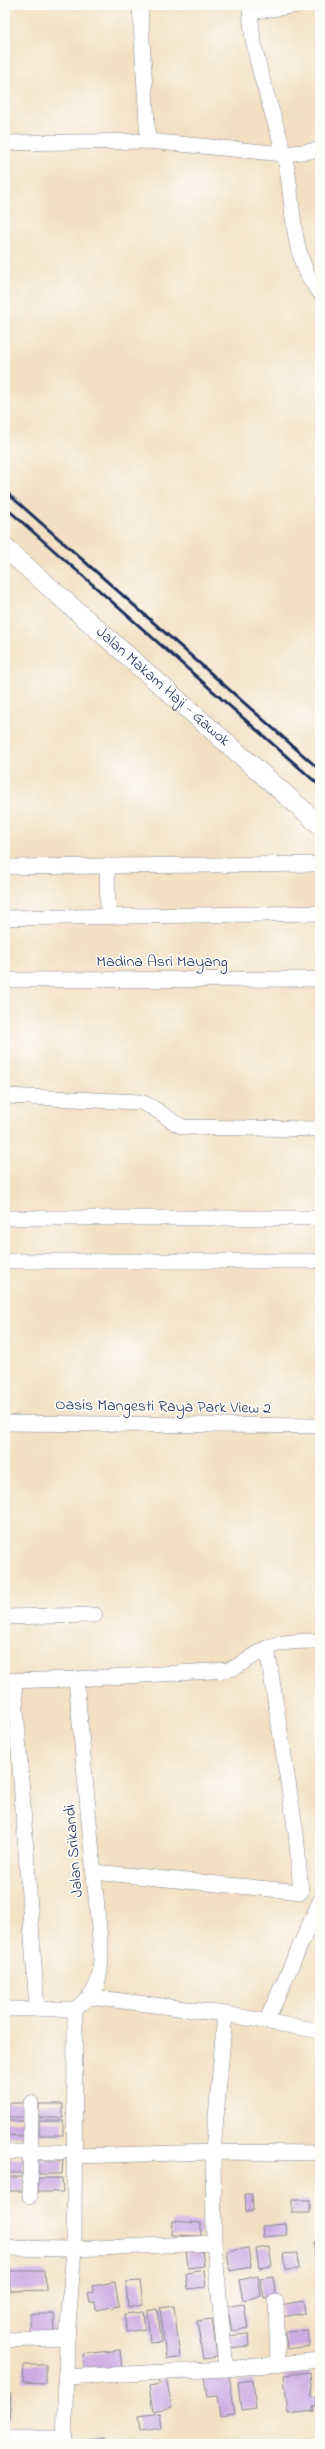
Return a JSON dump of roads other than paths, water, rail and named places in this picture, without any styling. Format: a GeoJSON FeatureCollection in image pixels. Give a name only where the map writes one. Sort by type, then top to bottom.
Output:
{"type":"FeatureCollection","features":[{"type":"Feature","properties":{"kind":"street"},"geometry":{"type":"LineString","coordinates":[[140,5],[148,141]]}},
{"type":"Feature","properties":{"kind":"street"},"geometry":{"type":"LineString","coordinates":[[298,5],[250,8],[251,30],[262,85],[284,154],[301,262],[310,282],[320,294]]}},
{"type":"Feature","properties":{"kind":"street"},"geometry":{"type":"LineString","coordinates":[[5,143],[148,141],[284,154],[320,150]]}},
{"type":"Feature","properties":{"kind":"street","name":"Jalan Makam Haji - Gawok"},"geometry":{"type":"LineString","coordinates":[[5,548],[320,825]]}},
{"type":"Feature","properties":{"kind":"street"},"geometry":{"type":"LineString","coordinates":[[5,867],[320,864]]}},
{"type":"Feature","properties":{"kind":"street"},"geometry":{"type":"LineString","coordinates":[[107,866],[108,916]]}},
{"type":"Feature","properties":{"kind":"street"},"geometry":{"type":"LineString","coordinates":[[5,918],[320,913]]}},
{"type":"Feature","properties":{"kind":"street","name":"Madina Asri Mayang"},"geometry":{"type":"LineString","coordinates":[[5,980],[320,979]]}},
{"type":"Feature","properties":{"kind":"street"},"geometry":{"type":"LineString","coordinates":[[5,1096],[140,1102],[153,1106],[173,1123],[189,1127],[320,1129]]}},
{"type":"Feature","properties":{"kind":"street"},"geometry":{"type":"LineString","coordinates":[[5,1218],[320,1218]]}},
{"type":"Feature","properties":{"kind":"street"},"geometry":{"type":"LineString","coordinates":[[5,1261],[313,1261]]}},
{"type":"Feature","properties":{"kind":"street","name":"Oasis Mangesti Raya Park View 2"},"geometry":{"type":"LineString","coordinates":[[5,1423],[320,1426]]}},
{"type":"Feature","properties":{"kind":"street"},"geometry":{"type":"LineString","coordinates":[[5,1616],[95,1615]]}},
{"type":"Feature","properties":{"kind":"street"},"geometry":{"type":"LineString","coordinates":[[37,2009],[10,1681],[76,1679],[228,1670],[243,1664],[267,1648],[294,1642],[320,1642]]}},
{"type":"Feature","properties":{"kind":"street"},"geometry":{"type":"LineString","coordinates":[[267,1648],[296,1833],[300,1892]]}},
{"type":"Feature","properties":{"kind":"street","name":"Jalan Srikandi"},"geometry":{"type":"LineString","coordinates":[[76,1679],[101,1966],[99,1979],[91,1997]]}},
{"type":"Feature","properties":{"kind":"street"},"geometry":{"type":"LineString","coordinates":[[94,1872],[320,1895]]}},
{"type":"Feature","properties":{"kind":"street"},"geometry":{"type":"LineString","coordinates":[[266,2022],[320,1901]]}},
{"type":"Feature","properties":{"kind":"street"},"geometry":{"type":"LineString","coordinates":[[5,2008],[74,2009],[91,1997],[225,2014],[320,2031]]}},
{"type":"Feature","properties":{"kind":"street"},"geometry":{"type":"LineString","coordinates":[[5,2438],[65,2441],[67,2338],[74,2249],[68,2154],[74,2009]]}},
{"type":"Feature","properties":{"kind":"street"},"geometry":{"type":"LineString","coordinates":[[225,2014],[213,2152],[214,2243],[226,2369]]}},
{"type":"Feature","properties":{"kind":"street"},"geometry":{"type":"LineString","coordinates":[[30,2196],[31,2103]]}},
{"type":"Feature","properties":{"kind":"street"},"geometry":{"type":"LineString","coordinates":[[5,2152],[68,2154],[213,2152],[320,2153]]}},
{"type":"Feature","properties":{"kind":"street"},"geometry":{"type":"LineString","coordinates":[[5,2248],[74,2249],[214,2243]]}},
{"type":"Feature","properties":{"kind":"street"},"geometry":{"type":"LineString","coordinates":[[276,2302],[278,2365]]}},
{"type":"Feature","properties":{"kind":"street"},"geometry":{"type":"LineString","coordinates":[[5,2340],[67,2338]]}},
{"type":"Feature","properties":{"kind":"street"},"geometry":{"type":"LineString","coordinates":[[66,2377],[226,2369],[320,2360]]}},
{"type":"Feature","properties":{"kind":"railway"},"geometry":{"type":"LineString","coordinates":[[5,491],[320,770]]}},
{"type":"Feature","properties":{"kind":"railway"},"geometry":{"type":"LineString","coordinates":[[5,507],[320,786]]}}]}
